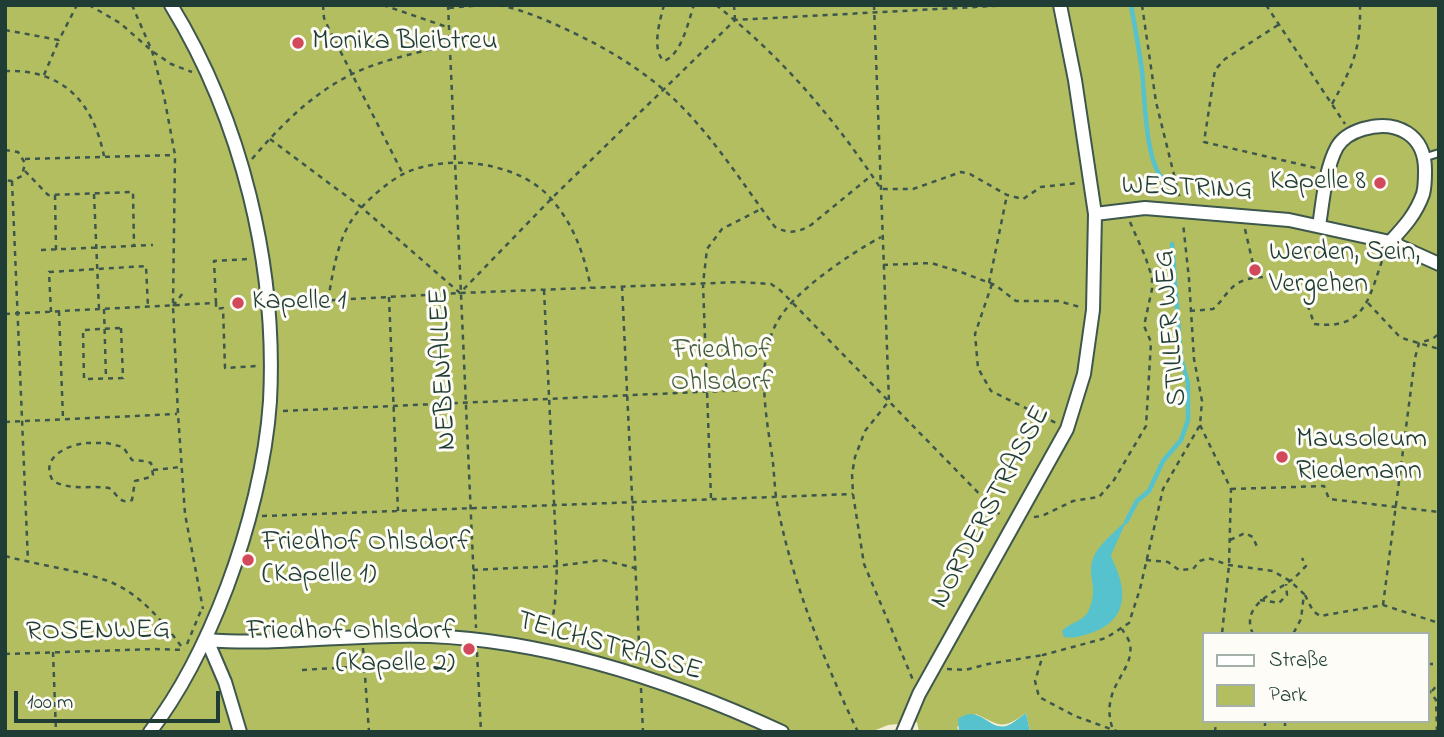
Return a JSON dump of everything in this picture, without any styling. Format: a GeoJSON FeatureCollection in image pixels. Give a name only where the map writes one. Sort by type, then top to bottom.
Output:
{"type":"FeatureCollection","features":[{"type":"Feature","properties":{"kind":"street"},"geometry":{"type":"LineString","coordinates":[[150,732],[207,640],[250,516],[268,412],[271,366],[261,258],[243,169],[210,81],[172,5]]}},
{"type":"Feature","properties":{"kind":"street","name":"NORDERSTRASSE"},"geometry":{"type":"LineString","coordinates":[[903,732],[919,694],[1067,429],[1084,374],[1093,310],[1094,214],[1060,5]]}},
{"type":"Feature","properties":{"kind":"street"},"geometry":{"type":"LineString","coordinates":[[1319,226],[1329,171],[1338,146],[1350,133],[1374,126],[1395,126],[1420,144],[1426,157],[1424,191],[1411,219],[1390,242]]}},
{"type":"Feature","properties":{"kind":"street","name":"WESTRING"},"geometry":{"type":"LineString","coordinates":[[1094,214],[1145,208],[1289,220],[1390,242],[1439,264]]}},
{"type":"Feature","properties":{"kind":"street","name":"TEICHSTRASSE"},"geometry":{"type":"LineString","coordinates":[[207,640],[244,643],[361,636],[476,639],[547,651],[640,677],[782,732]]}},
{"type":"Feature","properties":{"kind":"street"},"geometry":{"type":"LineString","coordinates":[[207,640],[225,682],[240,732]]}},
{"type":"Feature","properties":{"kind":"lane"},"geometry":{"type":"LineString","coordinates":[[1426,157],[1439,153]]}},
{"type":"Feature","properties":{"kind":"path"},"geometry":{"type":"LineString","coordinates":[[44,76],[77,5]]}},
{"type":"Feature","properties":{"kind":"path"},"geometry":{"type":"LineString","coordinates":[[89,5],[120,23],[171,64],[210,81]]}},
{"type":"Feature","properties":{"kind":"path"},"geometry":{"type":"LineString","coordinates":[[131,5],[152,51],[175,155],[173,306],[181,467],[185,514],[204,617]]}},
{"type":"Feature","properties":{"kind":"path"},"geometry":{"type":"LineString","coordinates":[[323,5],[324,18],[403,174]]}},
{"type":"Feature","properties":{"kind":"path"},"geometry":{"type":"LineString","coordinates":[[383,5],[447,27]]}},
{"type":"Feature","properties":{"kind":"path"},"geometry":{"type":"LineString","coordinates":[[448,6],[481,5]]}},
{"type":"Feature","properties":{"kind":"path"},"geometry":{"type":"LineString","coordinates":[[499,5],[560,26],[590,41],[617,55],[664,89],[685,109],[721,153],[775,227],[786,233],[811,225],[872,175]]}},
{"type":"Feature","properties":{"kind":"path"},"geometry":{"type":"LineString","coordinates":[[664,5],[658,44],[659,56],[664,61],[670,58],[677,47],[694,5]]}},
{"type":"Feature","properties":{"kind":"path"},"geometry":{"type":"LineString","coordinates":[[716,5],[754,36],[792,74],[828,116],[881,189]]}},
{"type":"Feature","properties":{"kind":"path"},"geometry":{"type":"LineString","coordinates":[[734,5],[734,20]]}},
{"type":"Feature","properties":{"kind":"path"},"geometry":{"type":"LineString","coordinates":[[874,5],[889,401],[865,431],[855,457],[853,494],[864,564],[919,694]]}},
{"type":"Feature","properties":{"kind":"path"},"geometry":{"type":"LineString","coordinates":[[460,293],[552,198],[734,20],[1012,5]]}},
{"type":"Feature","properties":{"kind":"path","name":"STILLER WEG"},"geometry":{"type":"LineString","coordinates":[[1122,629],[1129,623],[1163,489],[1200,425],[1202,401],[1194,359],[1182,210],[1156,102],[1142,5]]}},
{"type":"Feature","properties":{"kind":"path"},"geometry":{"type":"LineString","coordinates":[[1266,5],[1350,133]]}},
{"type":"Feature","properties":{"kind":"path"},"geometry":{"type":"LineString","coordinates":[[1332,104],[1352,68],[1360,42],[1360,5]]}},
{"type":"Feature","properties":{"kind":"path","name":"NEBENALLEE"},"geometry":{"type":"LineString","coordinates":[[448,6],[481,732]]}},
{"type":"Feature","properties":{"kind":"path"},"geometry":{"type":"LineString","coordinates":[[1278,24],[1225,59],[1215,70],[1204,142],[1329,171]]}},
{"type":"Feature","properties":{"kind":"path"},"geometry":{"type":"LineString","coordinates":[[5,30],[59,40]]}},
{"type":"Feature","properties":{"kind":"path"},"geometry":{"type":"LineString","coordinates":[[243,169],[270,139],[319,93],[352,74],[399,57],[449,45]]}},
{"type":"Feature","properties":{"kind":"path"},"geometry":{"type":"LineString","coordinates":[[5,71],[22,71],[44,76],[71,91],[85,105],[95,122],[104,156]]}},
{"type":"Feature","properties":{"kind":"path"},"geometry":{"type":"LineString","coordinates":[[270,139],[361,207],[460,293]]}},
{"type":"Feature","properties":{"kind":"path"},"geometry":{"type":"LineString","coordinates":[[5,150],[18,152],[25,159],[175,155]]}},
{"type":"Feature","properties":{"kind":"path"},"geometry":{"type":"LineString","coordinates":[[5,180],[17,179],[24,171],[25,159]]}},
{"type":"Feature","properties":{"kind":"path"},"geometry":{"type":"LineString","coordinates":[[328,300],[340,241],[361,207],[403,174],[432,164],[454,162],[491,165],[522,177],[552,198],[571,225],[585,257],[590,288]]}},
{"type":"Feature","properties":{"kind":"path"},"geometry":{"type":"LineString","coordinates":[[24,171],[48,195],[133,192],[134,246]]}},
{"type":"Feature","properties":{"kind":"path"},"geometry":{"type":"LineString","coordinates":[[881,189],[913,189],[961,172],[970,174],[1007,195],[1023,199],[1041,187],[1090,182]]}},
{"type":"Feature","properties":{"kind":"path"},"geometry":{"type":"LineString","coordinates":[[12,181],[29,562]]}},
{"type":"Feature","properties":{"kind":"path"},"geometry":{"type":"LineString","coordinates":[[94,194],[97,269],[105,329],[106,378]]}},
{"type":"Feature","properties":{"kind":"path"},"geometry":{"type":"LineString","coordinates":[[55,195],[57,250]]}},
{"type":"Feature","properties":{"kind":"path"},"geometry":{"type":"LineString","coordinates":[[1007,195],[991,284],[975,334],[978,368],[992,391],[1067,429]]}},
{"type":"Feature","properties":{"kind":"path"},"geometry":{"type":"LineString","coordinates":[[711,499],[703,284],[708,249],[722,229],[761,209]]}},
{"type":"Feature","properties":{"kind":"path"},"geometry":{"type":"LineString","coordinates":[[267,303],[622,286],[771,284],[1014,523],[1042,516],[1073,501],[1099,497],[1114,480],[1146,426],[1151,342],[1144,326],[1152,277],[1126,210]]}},
{"type":"Feature","properties":{"kind":"path"},"geometry":{"type":"LineString","coordinates":[[1242,215],[1256,278]]}},
{"type":"Feature","properties":{"kind":"path"},"geometry":{"type":"LineString","coordinates":[[858,732],[836,687],[811,622],[791,555],[776,497],[765,389],[768,350],[776,324],[792,303],[852,252],[881,237]]}},
{"type":"Feature","properties":{"kind":"path"},"geometry":{"type":"LineString","coordinates":[[1190,310],[1213,309],[1236,285],[1256,278],[1275,279],[1296,290],[1309,309],[1314,324],[1339,324],[1355,319],[1368,303],[1390,242]]}},
{"type":"Feature","properties":{"kind":"path"},"geometry":{"type":"LineString","coordinates":[[41,250],[153,245]]}},
{"type":"Feature","properties":{"kind":"path"},"geometry":{"type":"LineString","coordinates":[[261,258],[214,261],[215,303],[216,309],[223,308],[225,368],[271,366]]}},
{"type":"Feature","properties":{"kind":"path"},"geometry":{"type":"LineString","coordinates":[[883,265],[931,263],[991,284],[1016,301],[1058,301],[1093,310]]}},
{"type":"Feature","properties":{"kind":"path"},"geometry":{"type":"LineString","coordinates":[[51,312],[49,272],[146,266],[148,307]]}},
{"type":"Feature","properties":{"kind":"path"},"geometry":{"type":"LineString","coordinates":[[622,286],[643,732]]}},
{"type":"Feature","properties":{"kind":"path"},"geometry":{"type":"LineString","coordinates":[[544,290],[557,566],[555,604],[547,651]]}},
{"type":"Feature","properties":{"kind":"path"},"geometry":{"type":"LineString","coordinates":[[173,306],[183,293]]}},
{"type":"Feature","properties":{"kind":"path"},"geometry":{"type":"LineString","coordinates":[[389,297],[398,511]]}},
{"type":"Feature","properties":{"kind":"path"},"geometry":{"type":"LineString","coordinates":[[5,314],[215,303]]}},
{"type":"Feature","properties":{"kind":"path"},"geometry":{"type":"LineString","coordinates":[[1368,303],[1405,340],[1439,349]]}},
{"type":"Feature","properties":{"kind":"path"},"geometry":{"type":"LineString","coordinates":[[60,311],[63,419]]}},
{"type":"Feature","properties":{"kind":"path"},"geometry":{"type":"LineString","coordinates":[[121,328],[123,378],[106,378],[85,379],[83,330],[121,328]]}},
{"type":"Feature","properties":{"kind":"path"},"geometry":{"type":"LineString","coordinates":[[1419,342],[1432,340],[1439,334]]}},
{"type":"Feature","properties":{"kind":"path"},"geometry":{"type":"LineString","coordinates":[[1383,605],[1419,342]]}},
{"type":"Feature","properties":{"kind":"path"},"geometry":{"type":"LineString","coordinates":[[268,412],[765,389]]}},
{"type":"Feature","properties":{"kind":"path"},"geometry":{"type":"LineString","coordinates":[[5,422],[178,414]]}},
{"type":"Feature","properties":{"kind":"path"},"geometry":{"type":"LineString","coordinates":[[1200,425],[1231,489],[1229,565],[1222,632]]}},
{"type":"Feature","properties":{"kind":"path"},"geometry":{"type":"LineString","coordinates":[[86,443],[119,445],[132,460],[149,462],[153,470],[151,477],[135,481],[132,500],[125,502],[109,488],[67,487],[53,481],[50,476],[57,453],[67,446],[86,443]]}},
{"type":"Feature","properties":{"kind":"path"},"geometry":{"type":"LineString","coordinates":[[153,470],[181,467]]}},
{"type":"Feature","properties":{"kind":"path"},"geometry":{"type":"LineString","coordinates":[[1231,489],[1324,486],[1329,499],[1439,512]]}},
{"type":"Feature","properties":{"kind":"path"},"geometry":{"type":"LineString","coordinates":[[250,516],[853,494]]}},
{"type":"Feature","properties":{"kind":"path"},"geometry":{"type":"LineString","coordinates":[[1230,540],[1245,533],[1253,537],[1257,547]]}},
{"type":"Feature","properties":{"kind":"path"},"geometry":{"type":"LineString","coordinates":[[5,556],[107,580],[139,600],[164,622],[184,650]]}},
{"type":"Feature","properties":{"kind":"path"},"geometry":{"type":"LineString","coordinates":[[1146,560],[1168,562],[1179,569],[1193,569],[1200,561],[1208,558],[1229,565],[1273,571],[1304,594],[1313,611],[1320,616],[1383,605],[1439,623]]}},
{"type":"Feature","properties":{"kind":"path"},"geometry":{"type":"LineString","coordinates":[[1252,632],[1249,626],[1254,607],[1306,566],[1302,558]]}},
{"type":"Feature","properties":{"kind":"path"},"geometry":{"type":"LineString","coordinates":[[473,570],[602,561],[635,568]]}},
{"type":"Feature","properties":{"kind":"path"},"geometry":{"type":"LineString","coordinates":[[1260,600],[1279,603],[1287,595],[1288,582]]}},
{"type":"Feature","properties":{"kind":"path"},"geometry":{"type":"LineString","coordinates":[[1294,632],[1301,619],[1304,594]]}},
{"type":"Feature","properties":{"kind":"path","name":"ROSENWEG"},"geometry":{"type":"LineString","coordinates":[[5,654],[184,650],[203,605]]}},
{"type":"Feature","properties":{"kind":"path"},"geometry":{"type":"LineString","coordinates":[[934,667],[965,670],[1043,655],[1106,638],[1122,629],[1130,645],[1126,667],[1112,690],[1108,713],[1112,727]]}},
{"type":"Feature","properties":{"kind":"path"},"geometry":{"type":"LineString","coordinates":[[361,636],[366,666],[369,732]]}},
{"type":"Feature","properties":{"kind":"path"},"geometry":{"type":"LineString","coordinates":[[53,652],[56,732]]}},
{"type":"Feature","properties":{"kind":"path"},"geometry":{"type":"LineString","coordinates":[[1043,655],[1035,681],[1039,697],[1074,716],[1112,727],[1119,732]]}},
{"type":"Feature","properties":{"kind":"path"},"geometry":{"type":"LineString","coordinates":[[302,670],[366,666]]}},
{"type":"Feature","properties":{"kind":"path"},"geometry":{"type":"LineString","coordinates":[[1437,732],[1436,699],[1430,691],[1439,683]]}},
{"type":"Feature","properties":{"kind":"green space","name":"Friedhof Ohlsdorf"},"geometry":{"type":"Polygon","coordinates":[[[5,5],[1439,5],[1439,732],[1030,732],[1026,713],[1006,724],[976,714],[957,727],[959,732],[919,732],[917,722],[888,725],[871,732],[5,732],[5,5]]]}},
{"type":"Feature","properties":{"kind":"water"},"geometry":{"type":"Polygon","coordinates":[[[1126,522],[1111,555],[1121,585],[1120,609],[1111,622],[1096,631],[1076,637],[1064,637],[1062,631],[1088,612],[1093,591],[1093,558],[1109,537],[1126,522]]]}},
{"type":"Feature","properties":{"kind":"water"},"geometry":{"type":"Polygon","coordinates":[[[1026,713],[1030,732],[959,732],[958,719],[965,715],[972,714],[994,725],[1006,726],[1026,713]]]}},
{"type":"Feature","properties":{"kind":"waterway"},"geometry":{"type":"LineString","coordinates":[[1131,5],[1142,71],[1149,144],[1157,170],[1163,179]]}},
{"type":"Feature","properties":{"kind":"waterway"},"geometry":{"type":"LineString","coordinates":[[1126,522],[1137,501],[1149,491],[1163,461],[1181,440],[1188,420],[1188,383],[1181,358],[1172,244]]}},
{"type":"Feature","properties":{"kind":"place","name":"Monika Bleibtreu"},"geometry":{"type":"Point","coordinates":[298,43]}},
{"type":"Feature","properties":{"kind":"place","name":"Kapelle 8"},"geometry":{"type":"Point","coordinates":[1380,183]}},
{"type":"Feature","properties":{"kind":"place","name":"Werden, Sein, Vergehen"},"geometry":{"type":"Point","coordinates":[1255,270]}},
{"type":"Feature","properties":{"kind":"place","name":"Kapelle 1"},"geometry":{"type":"Point","coordinates":[238,303]}},
{"type":"Feature","properties":{"kind":"place","name":"Mausoleum Riedemann"},"geometry":{"type":"Point","coordinates":[1282,457]}},
{"type":"Feature","properties":{"kind":"place","name":"Friedhof Ohlsdorf (Kapelle 1)"},"geometry":{"type":"Point","coordinates":[248,560]}},
{"type":"Feature","properties":{"kind":"place","name":"Friedhof Ohlsdorf (Kapelle 2)"},"geometry":{"type":"Point","coordinates":[469,649]}}]}
